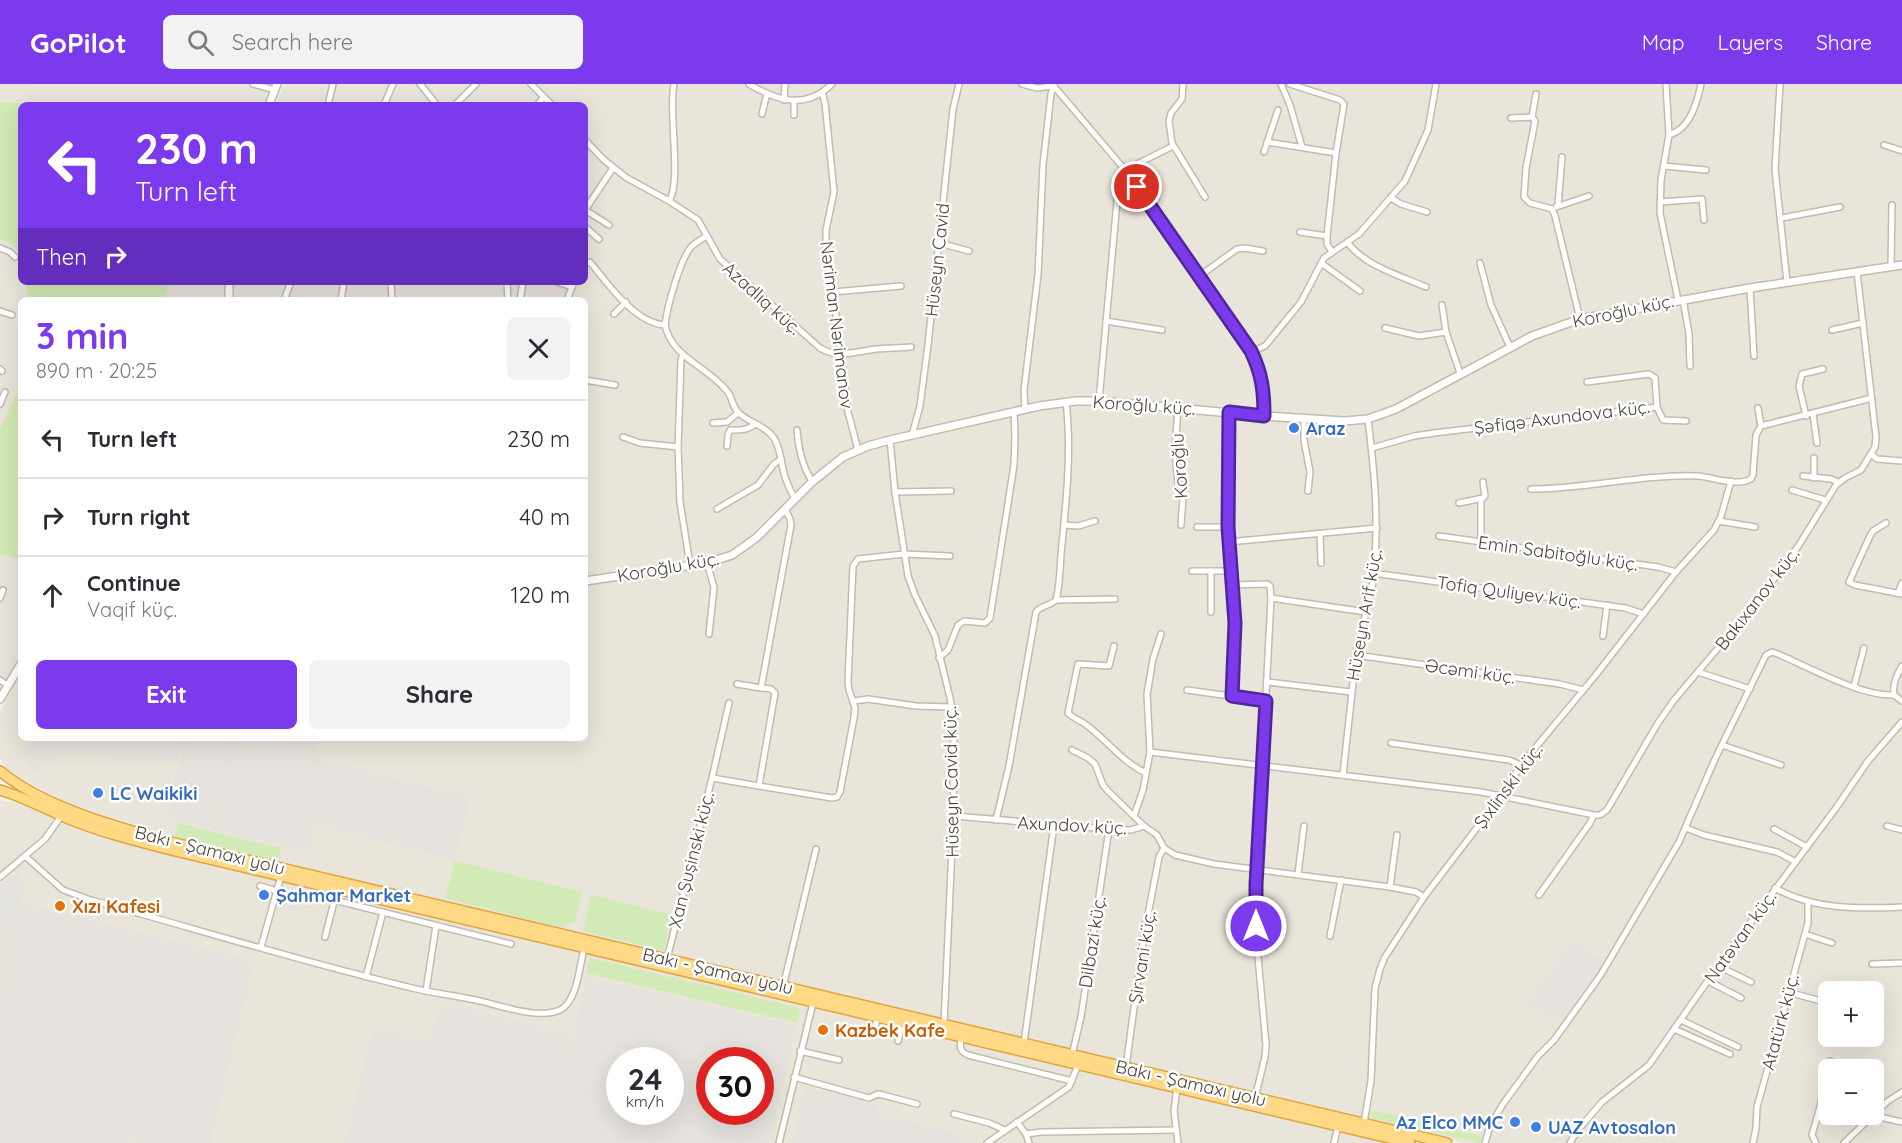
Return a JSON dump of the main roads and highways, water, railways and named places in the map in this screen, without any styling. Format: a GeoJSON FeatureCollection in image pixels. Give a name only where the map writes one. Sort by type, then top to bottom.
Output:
{"type":"FeatureCollection","features":[{"type":"Feature","properties":{"kind":"highway","name":"Bakı - Şamaxı yolu"},"geometry":{"type":"LineString","coordinates":[[0,771],[33,792],[73,810],[122,829],[171,842],[1447,1143]]}},
{"type":"Feature","properties":{"kind":"highway","name":"Bakı - Şamaxı yolu"},"geometry":{"type":"LineString","coordinates":[[0,790],[99,830],[145,843],[1410,1143]]}},
{"type":"Feature","properties":{"kind":"place","name":"Araz"},"geometry":{"type":"Point","coordinates":[1294,428]}},
{"type":"Feature","properties":{"kind":"place","name":"LC Waikiki"},"geometry":{"type":"Point","coordinates":[98,793]}},
{"type":"Feature","properties":{"kind":"place","name":"Şahmar Market"},"geometry":{"type":"Point","coordinates":[264,895]}},
{"type":"Feature","properties":{"kind":"place","name":"Xızı Kafesi"},"geometry":{"type":"Point","coordinates":[60,906]}},
{"type":"Feature","properties":{"kind":"place","name":"Kazbek Kafe"},"geometry":{"type":"Point","coordinates":[823,1030]}},
{"type":"Feature","properties":{"kind":"place","name":"Az Elco MMC"},"geometry":{"type":"Point","coordinates":[1515,1122]}},
{"type":"Feature","properties":{"kind":"place","name":"UAZ Avtosalon"},"geometry":{"type":"Point","coordinates":[1536,1127]}}]}
